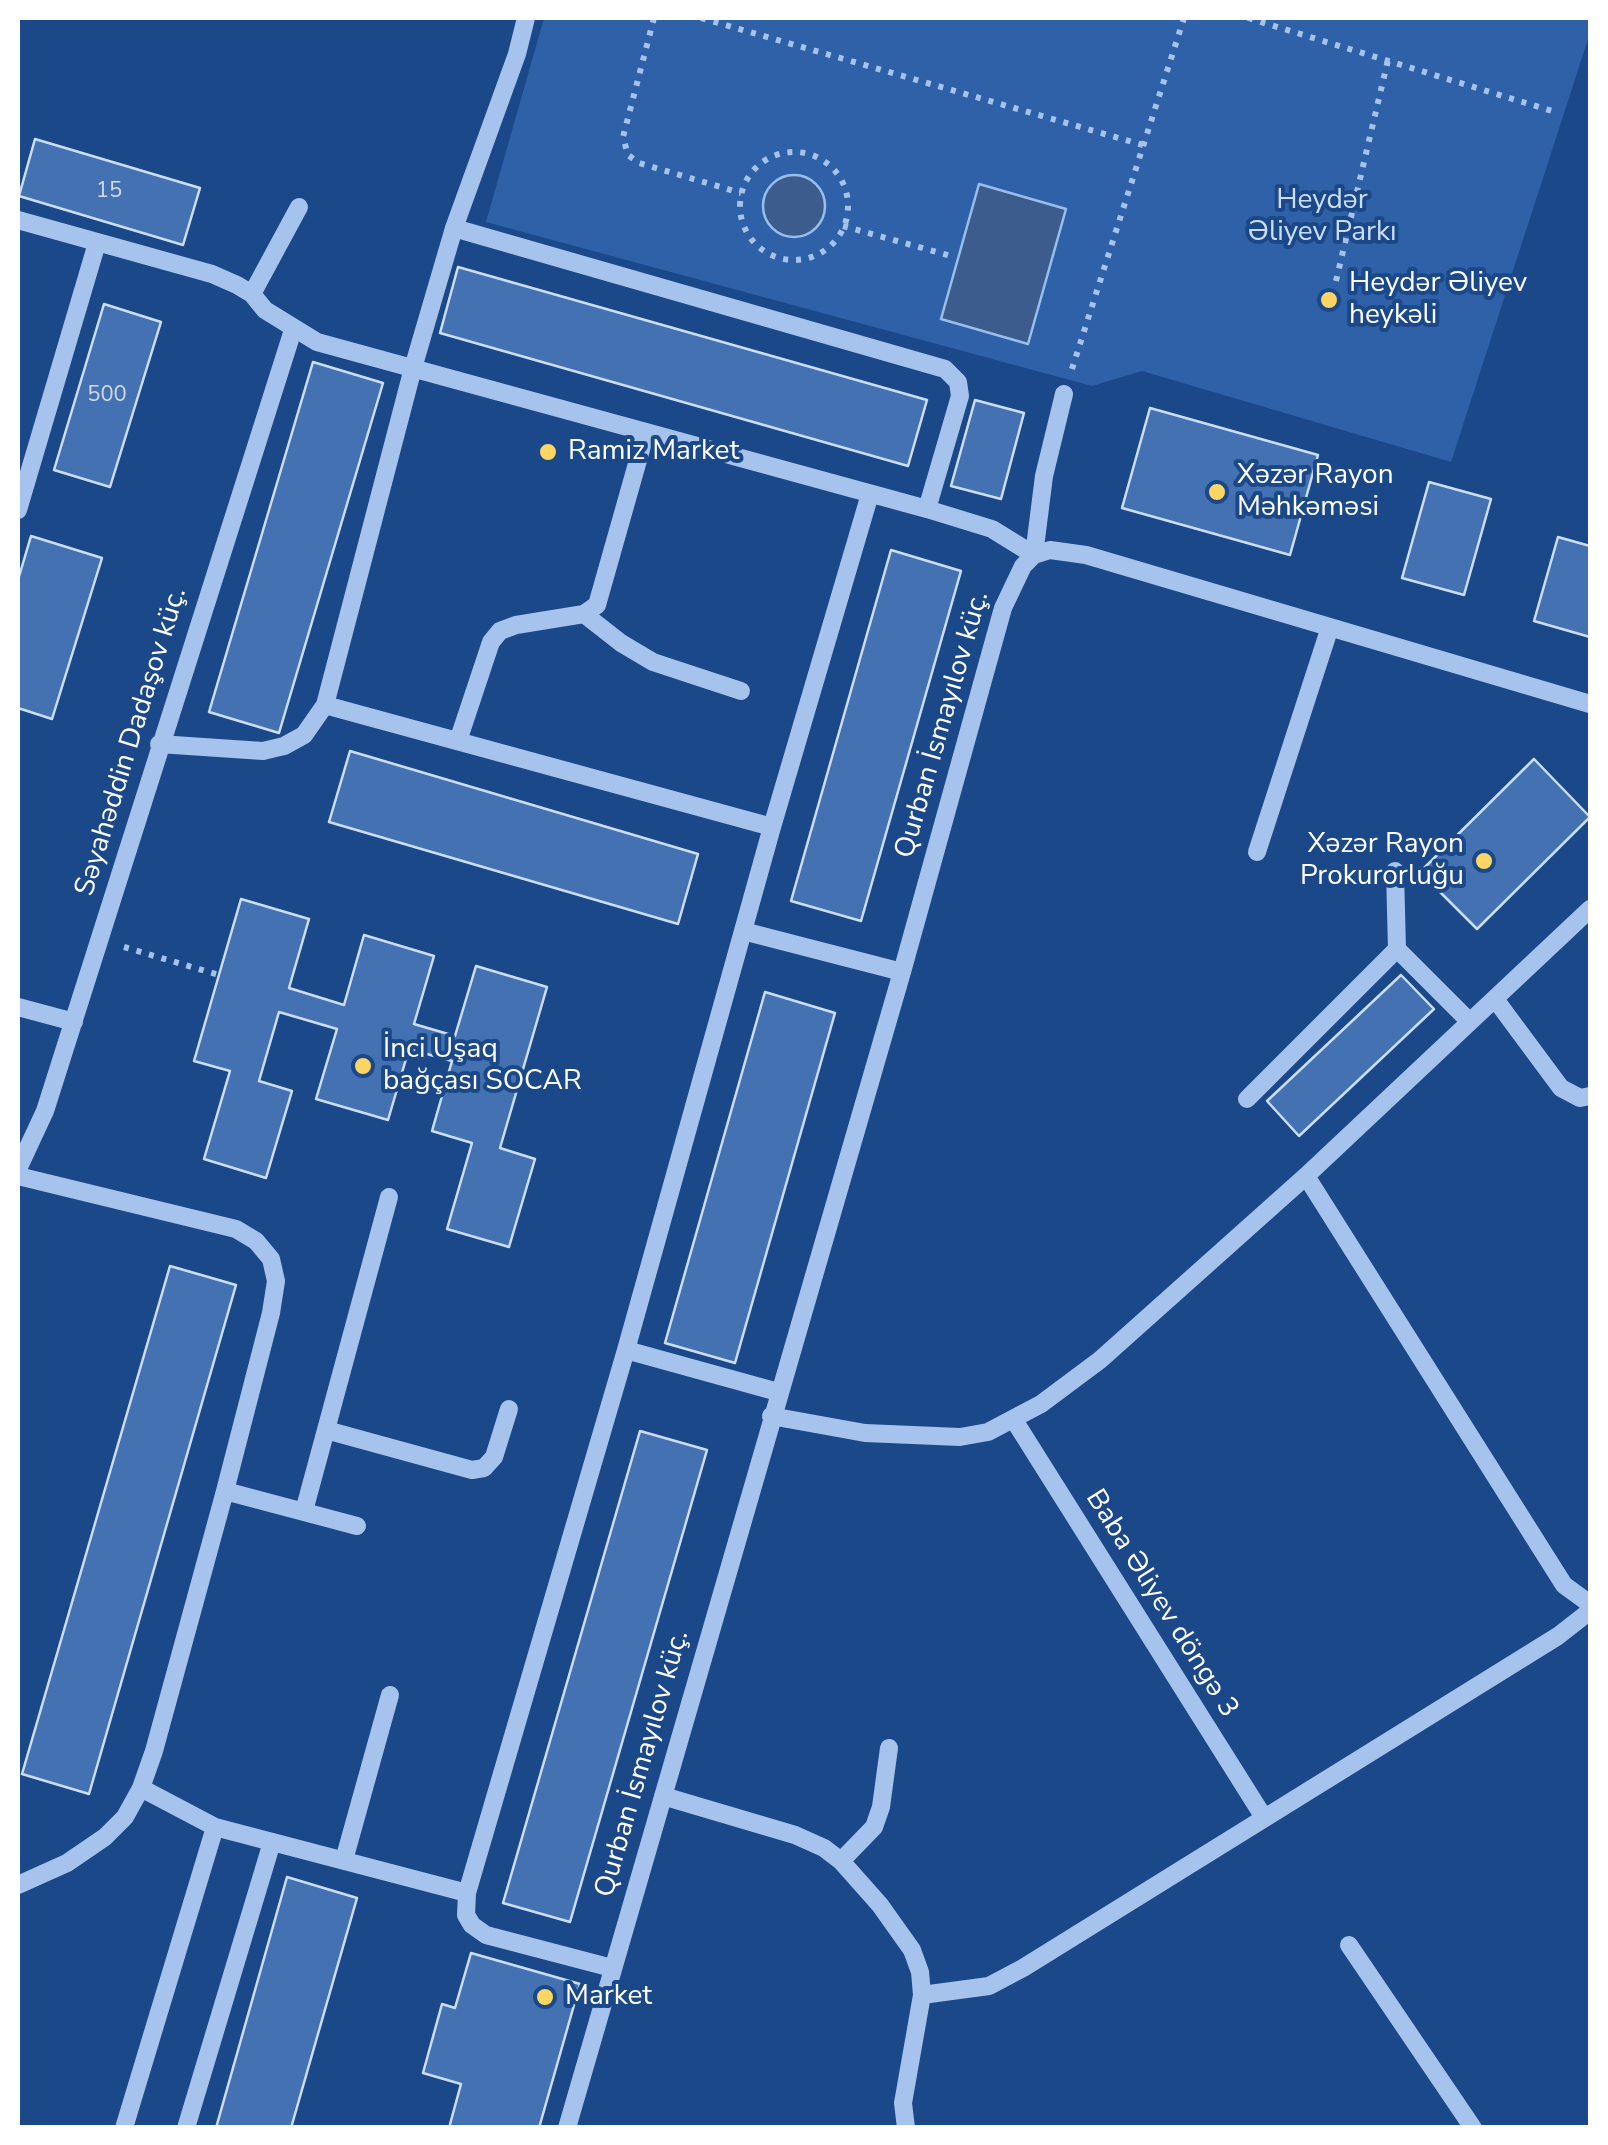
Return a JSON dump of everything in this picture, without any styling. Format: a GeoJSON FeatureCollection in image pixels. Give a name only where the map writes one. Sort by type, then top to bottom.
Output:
{"type":"FeatureCollection","features":[{"type":"Feature","properties":{"kind":"street"},"geometry":{"type":"LineString","coordinates":[[159,744],[263,751],[284,746],[304,734],[325,705],[413,368],[454,228],[517,54],[526,18]]}},
{"type":"Feature","properties":{"kind":"street"},"geometry":{"type":"LineString","coordinates":[[252,294],[299,207]]}},
{"type":"Feature","properties":{"kind":"street"},"geometry":{"type":"LineString","coordinates":[[18,220],[212,274],[252,294],[292,330],[317,342],[927,509],[992,529],[1034,555],[1050,550],[1086,555],[1590,704]]}},
{"type":"Feature","properties":{"kind":"street"},"geometry":{"type":"LineString","coordinates":[[454,228],[945,369],[958,382],[960,396],[927,509]]}},
{"type":"Feature","properties":{"kind":"street"},"geometry":{"type":"LineString","coordinates":[[18,510],[20,490],[96,243]]}},
{"type":"Feature","properties":{"kind":"street","name":"Səyahəddin Dadaşov küç."},"geometry":{"type":"LineString","coordinates":[[18,1172],[45,1111],[74,1022],[292,330]]}},
{"type":"Feature","properties":{"kind":"street"},"geometry":{"type":"LineString","coordinates":[[1034,555],[1044,476],[1064,394]]}},
{"type":"Feature","properties":{"kind":"street"},"geometry":{"type":"LineString","coordinates":[[458,741],[491,642],[500,632],[516,625],[584,614],[597,605],[646,432]]}},
{"type":"Feature","properties":{"kind":"street"},"geometry":{"type":"LineString","coordinates":[[612,1968],[486,1934],[466,1916],[468,1893],[870,494]]}},
{"type":"Feature","properties":{"kind":"street","name":"Qurban İsmayılov küç."},"geometry":{"type":"LineString","coordinates":[[567,2128],[902,972],[1003,608],[1018,575],[1034,555]]}},
{"type":"Feature","properties":{"kind":"street"},"geometry":{"type":"LineString","coordinates":[[584,614],[620,644],[653,662],[741,691]]}},
{"type":"Feature","properties":{"kind":"street"},"geometry":{"type":"LineString","coordinates":[[1257,852],[1330,627]]}},
{"type":"Feature","properties":{"kind":"street"},"geometry":{"type":"LineString","coordinates":[[325,705],[772,827]]}},
{"type":"Feature","properties":{"kind":"street"},"geometry":{"type":"LineString","coordinates":[[1395,871],[1398,949],[1470,1022]]}},
{"type":"Feature","properties":{"kind":"street"},"geometry":{"type":"LineString","coordinates":[[771,1416],[914,1437],[988,1432],[1014,1420],[1100,1360],[1306,1176],[1590,909]]}},
{"type":"Feature","properties":{"kind":"street"},"geometry":{"type":"LineString","coordinates":[[744,931],[902,972]]}},
{"type":"Feature","properties":{"kind":"street"},"geometry":{"type":"LineString","coordinates":[[1247,1099],[1398,949]]}},
{"type":"Feature","properties":{"kind":"street"},"geometry":{"type":"LineString","coordinates":[[1495,999],[1561,1088],[1580,1098],[1590,1096]]}},
{"type":"Feature","properties":{"kind":"street"},"geometry":{"type":"LineString","coordinates":[[18,1007],[74,1022]]}},
{"type":"Feature","properties":{"kind":"street"},"geometry":{"type":"LineString","coordinates":[[18,1172],[236,1229],[256,1241],[271,1259],[276,1280],[272,1313],[225,1491],[141,1788],[106,1837],[67,1863],[18,1885]]}},
{"type":"Feature","properties":{"kind":"street"},"geometry":{"type":"LineString","coordinates":[[922,1996],[989,1986],[1023,1968],[1558,1636],[1590,1608],[1564,1585],[1306,1176]]}},
{"type":"Feature","properties":{"kind":"street"},"geometry":{"type":"LineString","coordinates":[[304,1511],[389,1197]]}},
{"type":"Feature","properties":{"kind":"street"},"geometry":{"type":"LineString","coordinates":[[626,1350],[778,1392]]}},
{"type":"Feature","properties":{"kind":"street"},"geometry":{"type":"LineString","coordinates":[[326,1430],[472,1470],[484,1468],[494,1457],[509,1409]]}},
{"type":"Feature","properties":{"kind":"street","name":"Baba Əliyev döngə 3"},"geometry":{"type":"LineString","coordinates":[[1014,1420],[1263,1816]]}},
{"type":"Feature","properties":{"kind":"street"},"geometry":{"type":"LineString","coordinates":[[225,1491],[357,1526]]}},
{"type":"Feature","properties":{"kind":"street"},"geometry":{"type":"LineString","coordinates":[[344,1860],[390,1695]]}},
{"type":"Feature","properties":{"kind":"street"},"geometry":{"type":"LineString","coordinates":[[841,1862],[874,1826],[889,1748]]}},
{"type":"Feature","properties":{"kind":"street"},"geometry":{"type":"LineString","coordinates":[[141,1788],[215,1828],[468,1893]]}},
{"type":"Feature","properties":{"kind":"street"},"geometry":{"type":"LineString","coordinates":[[662,1796],[795,1835],[841,1862],[880,1904],[912,1950],[920,1972],[922,1996],[903,2103],[906,2128]]}},
{"type":"Feature","properties":{"kind":"street"},"geometry":{"type":"LineString","coordinates":[[124,2128],[215,1828]]}},
{"type":"Feature","properties":{"kind":"street"},"geometry":{"type":"LineString","coordinates":[[186,2128],[272,1842]]}},
{"type":"Feature","properties":{"kind":"street"},"geometry":{"type":"LineString","coordinates":[[1350,1945],[1473,2128]]}},
{"type":"Feature","properties":{"kind":"path"},"geometry":{"type":"LineString","coordinates":[[654,18],[623,137],[628,155],[638,163],[742,192]]}},
{"type":"Feature","properties":{"kind":"path"},"geometry":{"type":"LineString","coordinates":[[701,18],[1143,145]]}},
{"type":"Feature","properties":{"kind":"path"},"geometry":{"type":"LineString","coordinates":[[1064,394],[1184,18]]}},
{"type":"Feature","properties":{"kind":"path"},"geometry":{"type":"LineString","coordinates":[[1248,18],[1552,111]]}},
{"type":"Feature","properties":{"kind":"path"},"geometry":{"type":"LineString","coordinates":[[1336,281],[1388,60]]}},
{"type":"Feature","properties":{"kind":"path"},"geometry":{"type":"LineString","coordinates":[[787,152],[818,157],[841,180],[848,210],[844,226],[824,251],[793,260],[777,257],[751,238],[744,224],[742,192],[758,165],[772,156],[787,152]]}},
{"type":"Feature","properties":{"kind":"path"},"geometry":{"type":"LineString","coordinates":[[844,226],[951,256]]}},
{"type":"Feature","properties":{"kind":"path"},"geometry":{"type":"LineString","coordinates":[[99,940],[218,975]]}},
{"type":"Feature","properties":{"kind":"green space","name":"Heydər Əliyev Parkı"},"geometry":{"type":"Polygon","coordinates":[[[544,18],[1590,18],[1590,33],[1451,462],[1142,371],[1092,386],[486,222],[544,18]]]}},
{"type":"Feature","properties":{"kind":"shaded area"},"geometry":{"type":"Polygon","coordinates":[[[794,175],[816,184],[825,206],[816,228],[794,237],[772,228],[763,206],[772,184],[794,175]]]}},
{"type":"Feature","properties":{"kind":"shaded area"},"geometry":{"type":"Polygon","coordinates":[[[979,184],[1066,209],[1028,344],[941,319],[979,184]]]}},
{"type":"Feature","properties":{"kind":"building"},"geometry":{"type":"Polygon","coordinates":[[[35,139],[200,188],[183,245],[19,196],[35,139]]]}},
{"type":"Feature","properties":{"kind":"building"},"geometry":{"type":"Polygon","coordinates":[[[458,267],[927,400],[908,466],[440,333],[458,267]]]}},
{"type":"Feature","properties":{"kind":"building"},"geometry":{"type":"Polygon","coordinates":[[[104,304],[161,322],[110,487],[54,470],[104,304]]]}},
{"type":"Feature","properties":{"kind":"building"},"geometry":{"type":"Polygon","coordinates":[[[313,362],[383,383],[279,733],[209,712],[313,362]]]}},
{"type":"Feature","properties":{"kind":"building"},"geometry":{"type":"Polygon","coordinates":[[[975,400],[1024,413],[1001,499],[951,486],[975,400]]]}},
{"type":"Feature","properties":{"kind":"building"},"geometry":{"type":"Polygon","coordinates":[[[1150,408],[1318,455],[1290,555],[1122,508],[1150,408]]]}},
{"type":"Feature","properties":{"kind":"building"},"geometry":{"type":"Polygon","coordinates":[[[1429,482],[1491,499],[1464,595],[1402,578],[1429,482]]]}},
{"type":"Feature","properties":{"kind":"building"},"geometry":{"type":"Polygon","coordinates":[[[31,536],[102,558],[52,719],[18,708],[18,580],[31,536]]]}},
{"type":"Feature","properties":{"kind":"building"},"geometry":{"type":"Polygon","coordinates":[[[1558,537],[1590,546],[1590,637],[1534,621],[1558,537]]]}},
{"type":"Feature","properties":{"kind":"building"},"geometry":{"type":"Polygon","coordinates":[[[891,550],[961,571],[861,921],[791,901],[891,550]]]}},
{"type":"Feature","properties":{"kind":"building"},"geometry":{"type":"Polygon","coordinates":[[[350,751],[698,854],[678,924],[329,822],[350,751]]]}},
{"type":"Feature","properties":{"kind":"building"},"geometry":{"type":"Polygon","coordinates":[[[1534,759],[1590,817],[1477,929],[1420,872],[1534,759]]]}},
{"type":"Feature","properties":{"kind":"building"},"geometry":{"type":"Polygon","coordinates":[[[241,899],[309,919],[289,988],[344,1005],[364,935],[434,956],[414,1024],[455,1036],[476,966],[547,987],[500,1148],[535,1159],[509,1247],[447,1229],[472,1143],[432,1131],[452,1061],[409,1049],[388,1120],[316,1099],[337,1029],[279,1012],[259,1081],[292,1091],[266,1178],[204,1159],[230,1071],[194,1061],[241,899]]]}},
{"type":"Feature","properties":{"kind":"building"},"geometry":{"type":"Polygon","coordinates":[[[1401,975],[1434,1009],[1299,1136],[1267,1101],[1401,975]]]}},
{"type":"Feature","properties":{"kind":"building"},"geometry":{"type":"Polygon","coordinates":[[[765,992],[835,1013],[735,1363],[665,1343],[765,992]]]}},
{"type":"Feature","properties":{"kind":"building"},"geometry":{"type":"Polygon","coordinates":[[[170,1266],[236,1285],[89,1794],[22,1774],[170,1266]]]}},
{"type":"Feature","properties":{"kind":"building"},"geometry":{"type":"Polygon","coordinates":[[[640,1431],[707,1450],[570,1922],[503,1903],[640,1431]]]}},
{"type":"Feature","properties":{"kind":"building"},"geometry":{"type":"Polygon","coordinates":[[[287,1877],[357,1898],[291,2128],[216,2128],[287,1877]]]}},
{"type":"Feature","properties":{"kind":"building"},"geometry":{"type":"Polygon","coordinates":[[[471,1953],[580,1984],[539,2128],[449,2128],[461,2084],[423,2073],[442,2004],[455,2008],[471,1953]]]}},
{"type":"Feature","properties":{"kind":"place","name":"Heydər Əliyev heykəli"},"geometry":{"type":"Point","coordinates":[1329,300]}},
{"type":"Feature","properties":{"kind":"place","name":"Ramiz Market"},"geometry":{"type":"Point","coordinates":[548,452]}},
{"type":"Feature","properties":{"kind":"place","name":"Xəzər Rayon Məhkəməsi"},"geometry":{"type":"Point","coordinates":[1217,492]}},
{"type":"Feature","properties":{"kind":"place","name":"Xəzər Rayon Prokurorluğu"},"geometry":{"type":"Point","coordinates":[1484,861]}},
{"type":"Feature","properties":{"kind":"place","name":"İnci Uşaq bağçası SOCAR"},"geometry":{"type":"Point","coordinates":[363,1066]}},
{"type":"Feature","properties":{"kind":"place","name":"Market"},"geometry":{"type":"Point","coordinates":[545,1997]}}]}
